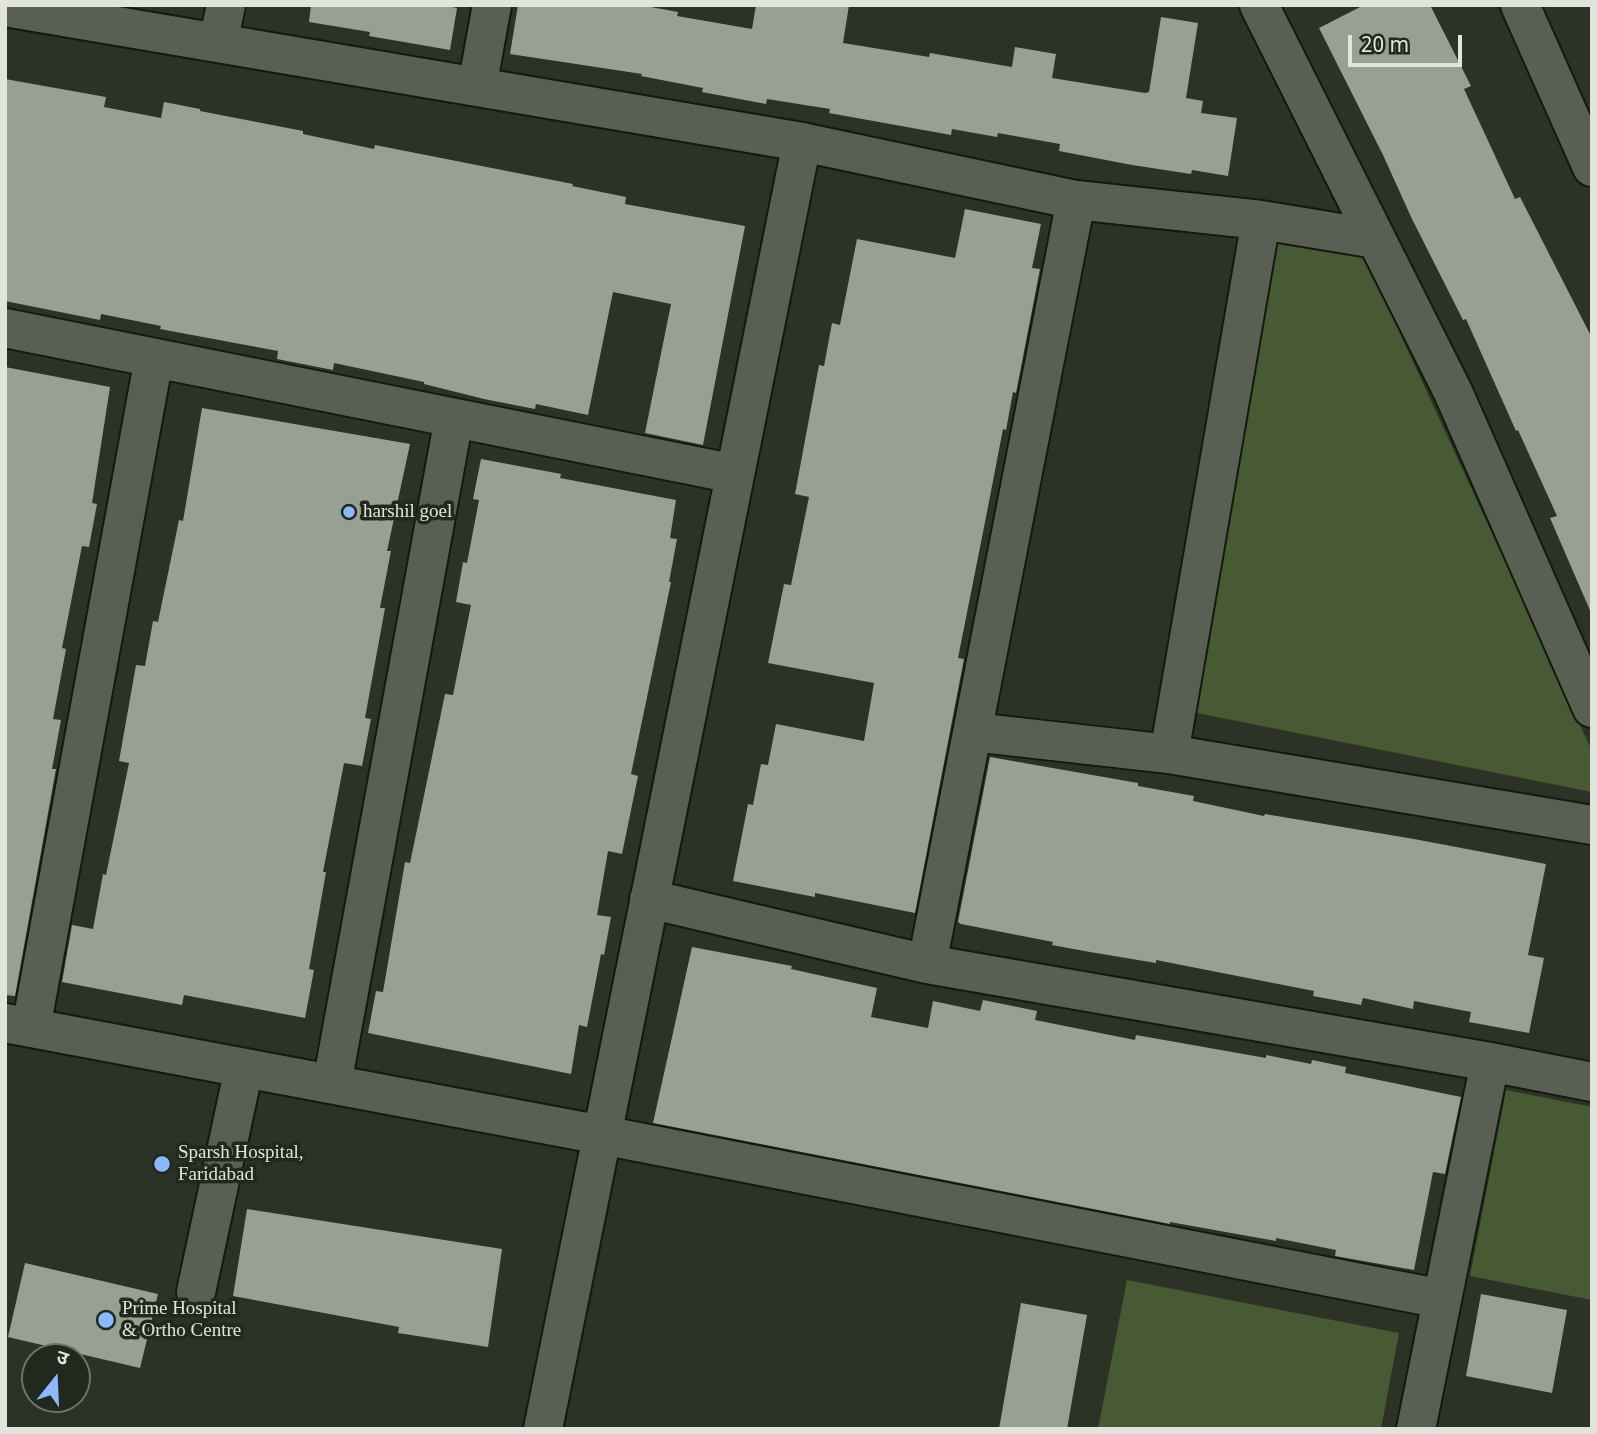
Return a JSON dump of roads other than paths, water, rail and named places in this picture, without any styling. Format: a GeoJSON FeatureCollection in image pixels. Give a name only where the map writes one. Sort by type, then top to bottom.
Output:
{"type":"FeatureCollection","features":[{"type":"Feature","properties":{"kind":"street"},"geometry":{"type":"LineString","coordinates":[[218,43],[226,5]]}},
{"type":"Feature","properties":{"kind":"street"},"geometry":{"type":"LineString","coordinates":[[477,88],[492,5]]}},
{"type":"Feature","properties":{"kind":"street"},"geometry":{"type":"LineString","coordinates":[[1259,5],[1453,392],[1592,708]]}},
{"type":"Feature","properties":{"kind":"street"},"geometry":{"type":"LineString","coordinates":[[1520,5],[1592,167]]}},
{"type":"Feature","properties":{"kind":"street"},"geometry":{"type":"LineString","coordinates":[[5,7],[802,142],[1076,200],[1261,220],[1376,239]]}},
{"type":"Feature","properties":{"kind":"street"},"geometry":{"type":"LineString","coordinates":[[543,1429],[802,142]]}},
{"type":"Feature","properties":{"kind":"street"},"geometry":{"type":"LineString","coordinates":[[928,964],[1076,200]]}},
{"type":"Feature","properties":{"kind":"street"},"geometry":{"type":"LineString","coordinates":[[1169,754],[1261,220]]}},
{"type":"Feature","properties":{"kind":"street"},"geometry":{"type":"LineString","coordinates":[[5,328],[735,474]]}},
{"type":"Feature","properties":{"kind":"street"},"geometry":{"type":"LineString","coordinates":[[154,358],[18,1026],[602,1135],[1442,1299]]}},
{"type":"Feature","properties":{"kind":"street"},"geometry":{"type":"LineString","coordinates":[[332,1084],[454,418]]}},
{"type":"Feature","properties":{"kind":"street"},"geometry":{"type":"LineString","coordinates":[[972,732],[1169,754],[1592,825]]}},
{"type":"Feature","properties":{"kind":"street"},"geometry":{"type":"LineString","coordinates":[[649,899],[928,964],[1592,1082]]}},
{"type":"Feature","properties":{"kind":"street"},"geometry":{"type":"LineString","coordinates":[[1416,1429],[1490,1062]]}},
{"type":"Feature","properties":{"kind":"street"},"geometry":{"type":"LineString","coordinates":[[197,1292],[244,1068]]}},
{"type":"Feature","properties":{"kind":"place","name":"harshil goel"},"geometry":{"type":"Point","coordinates":[349,512]}},
{"type":"Feature","properties":{"kind":"place","name":"Sparsh Hospital, Faridabad"},"geometry":{"type":"Point","coordinates":[162,1164]}},
{"type":"Feature","properties":{"kind":"place","name":"Prime Hospital & Ortho Centre"},"geometry":{"type":"Point","coordinates":[106,1320]}}]}
